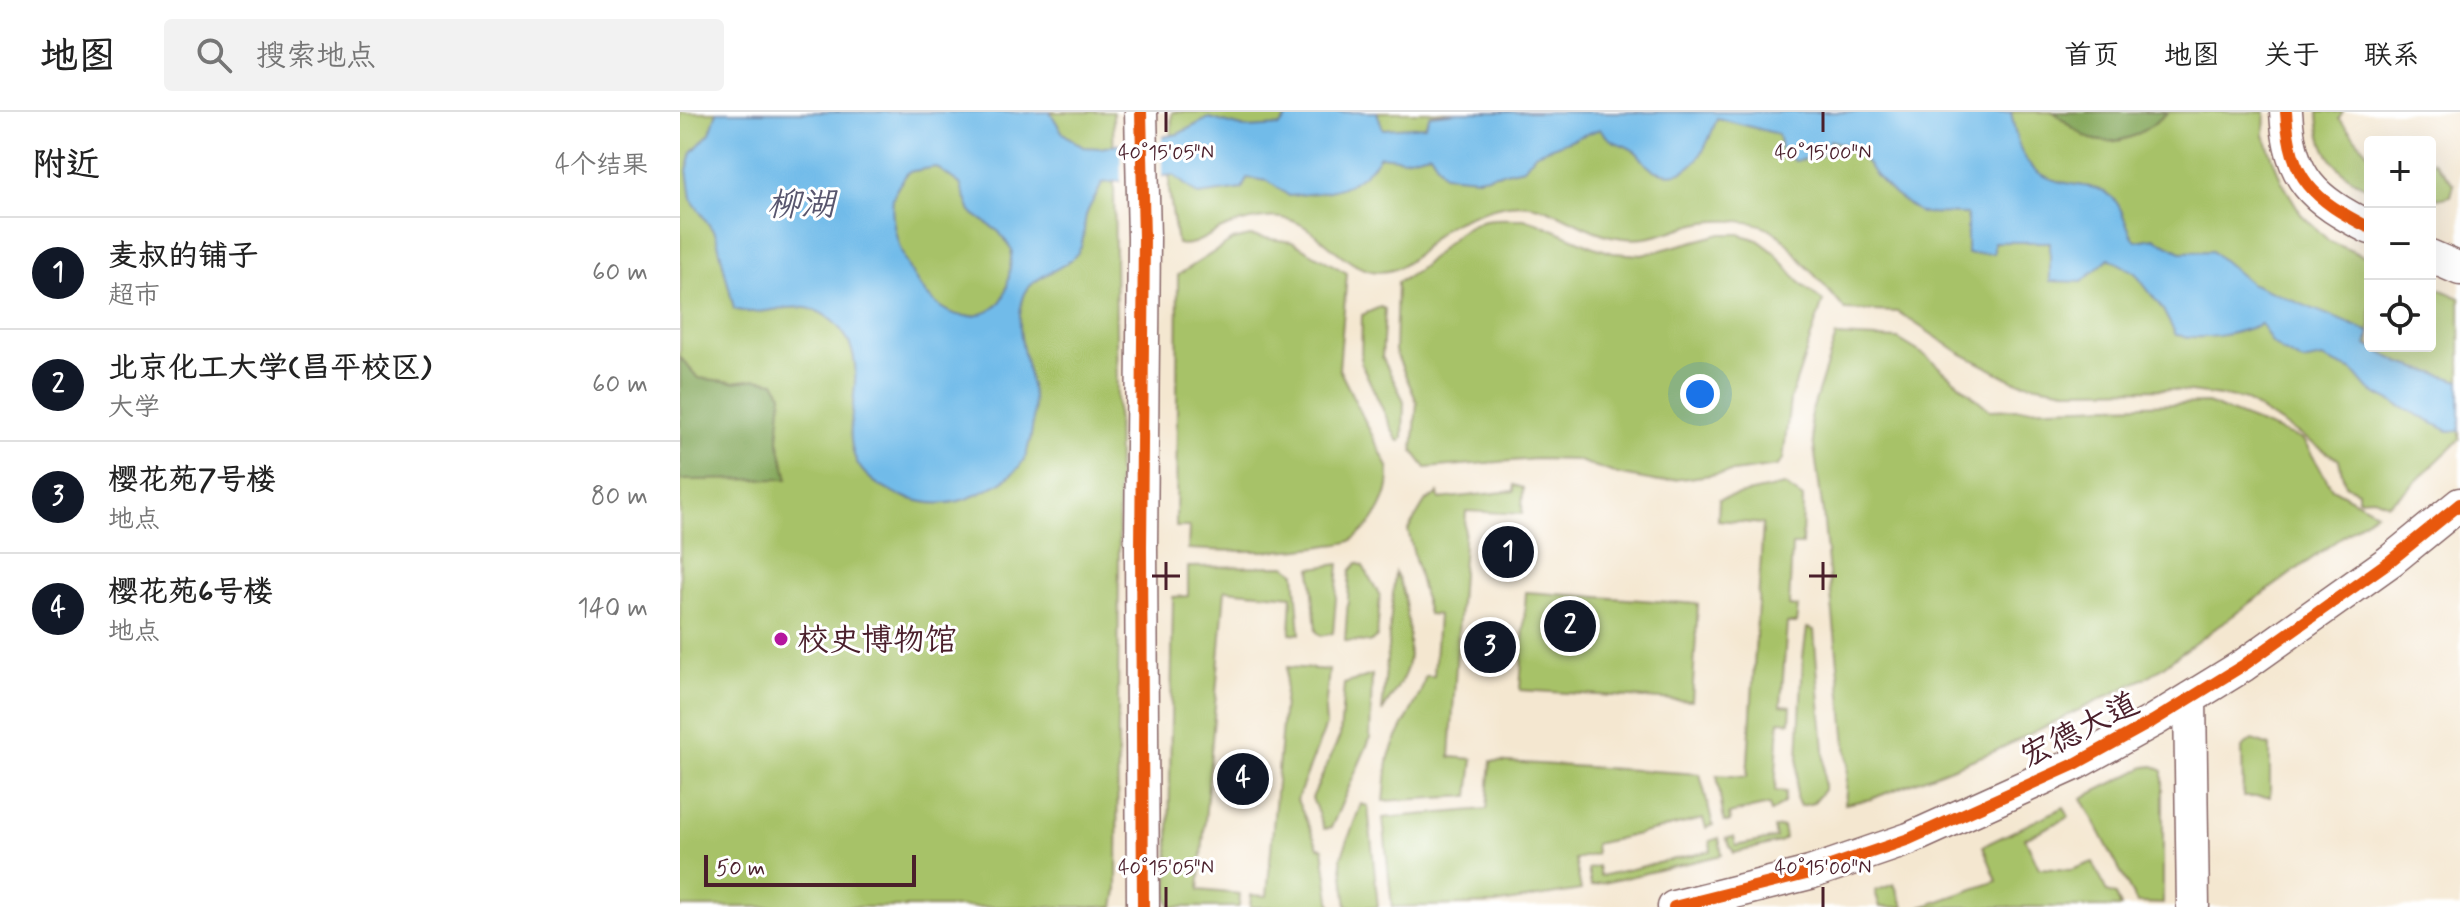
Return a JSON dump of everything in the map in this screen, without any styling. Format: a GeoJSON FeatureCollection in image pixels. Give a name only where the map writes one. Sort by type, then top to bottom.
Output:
{"type":"FeatureCollection","features":[{"type":"Feature","properties":{"kind":"street"},"geometry":{"type":"LineString","coordinates":[[2286,112],[2287,138],[2302,176],[2327,205],[2364,225]]}},
{"type":"Feature","properties":{"kind":"street"},"geometry":{"type":"LineString","coordinates":[[1141,117],[1144,238],[1141,547],[1143,907]]}},
{"type":"Feature","properties":{"kind":"street"},"geometry":{"type":"LineString","coordinates":[[2436,259],[2460,269]]}},
{"type":"Feature","properties":{"kind":"street","name":"宏德大道"},"geometry":{"type":"LineString","coordinates":[[1674,907],[1810,873],[1909,839],[2075,764],[2244,665],[2390,561],[2460,504]]}},
{"type":"Feature","properties":{"kind":"street"},"geometry":{"type":"LineString","coordinates":[[2190,698],[2193,907]]}},
{"type":"Feature","properties":{"kind":"green space"},"geometry":{"type":"Polygon","coordinates":[[[680,112],[1113,112],[1119,546],[1117,891],[1114,907],[680,907],[680,112]]]}},
{"type":"Feature","properties":{"kind":"green space"},"geometry":{"type":"Polygon","coordinates":[[[1172,112],[2265,112],[2264,135],[2282,182],[2302,215],[2329,241],[2364,256],[2364,352],[2436,352],[2436,288],[2460,298],[2460,439],[2388,504],[2374,498],[2358,499],[2358,491],[2345,485],[2339,460],[2243,399],[2167,389],[2066,390],[2014,381],[1960,353],[1898,312],[1845,310],[1780,236],[1757,224],[1709,222],[1633,239],[1597,232],[1547,209],[1519,204],[1502,206],[1450,225],[1405,264],[1388,271],[1373,271],[1346,259],[1308,229],[1281,218],[1243,222],[1195,243],[1177,244],[1169,190],[1172,112]]]}},
{"type":"Feature","properties":{"kind":"green space"},"geometry":{"type":"Polygon","coordinates":[[[2054,112],[2168,112],[2133,136],[2102,141],[2086,137],[2054,112]]]}},
{"type":"Feature","properties":{"kind":"green space"},"geometry":{"type":"Polygon","coordinates":[[[2318,112],[2343,112],[2339,119],[2364,148],[2364,186],[2347,176],[2331,159],[2319,126],[2318,112]]]}},
{"type":"Feature","properties":{"kind":"green space"},"geometry":{"type":"Polygon","coordinates":[[[2436,164],[2454,184],[2451,196],[2438,199],[2436,164]]]}},
{"type":"Feature","properties":{"kind":"green space"},"geometry":{"type":"Polygon","coordinates":[[[1490,219],[1524,219],[1613,253],[1642,255],[1721,234],[1739,234],[1758,240],[1774,252],[1802,285],[1823,301],[1790,400],[1783,460],[1777,466],[1659,482],[1617,474],[1576,460],[1536,459],[1426,468],[1413,451],[1417,402],[1395,351],[1397,282],[1420,268],[1472,224],[1490,219]]]}},
{"type":"Feature","properties":{"kind":"green space"},"geometry":{"type":"Polygon","coordinates":[[[1250,236],[1292,242],[1347,273],[1339,369],[1388,467],[1389,477],[1385,498],[1375,517],[1360,534],[1347,542],[1276,551],[1188,549],[1189,527],[1176,527],[1178,275],[1233,240],[1250,236]]]}},
{"type":"Feature","properties":{"kind":"green space"},"geometry":{"type":"Polygon","coordinates":[[[1380,307],[1385,309],[1382,357],[1404,401],[1403,438],[1400,441],[1361,363],[1362,315],[1380,307]]]}},
{"type":"Feature","properties":{"kind":"green space"},"geometry":{"type":"Polygon","coordinates":[[[1836,336],[1898,339],[1926,356],[1990,410],[2207,403],[2303,440],[2332,488],[2376,512],[2151,675],[1995,751],[1871,799],[1845,804],[1848,765],[1823,513],[1810,417],[1836,336]]]}},
{"type":"Feature","properties":{"kind":"green space"},"geometry":{"type":"Polygon","coordinates":[[[680,357],[698,378],[774,382],[782,394],[778,440],[788,479],[680,480],[680,357]]]}},
{"type":"Feature","properties":{"kind":"green space"},"geometry":{"type":"Polygon","coordinates":[[[1514,485],[1523,488],[1522,514],[1466,511],[1450,757],[1473,759],[1469,796],[1384,801],[1392,747],[1420,694],[1425,676],[1434,676],[1438,615],[1428,614],[1408,530],[1425,502],[1438,493],[1439,499],[1514,491],[1514,485]]]}},
{"type":"Feature","properties":{"kind":"green space"},"geometry":{"type":"Polygon","coordinates":[[[1784,485],[1803,498],[1802,545],[1792,545],[1789,606],[1798,607],[1796,623],[1787,623],[1781,705],[1791,706],[1790,722],[1779,721],[1775,791],[1786,792],[1784,803],[1771,812],[1769,805],[1729,814],[1730,822],[1724,822],[1717,775],[1747,777],[1763,524],[1718,520],[1719,499],[1784,485]]]}},
{"type":"Feature","properties":{"kind":"green space"},"geometry":{"type":"Polygon","coordinates":[[[1357,563],[1363,566],[1380,596],[1377,637],[1371,642],[1345,641],[1350,571],[1357,563]]]}},
{"type":"Feature","properties":{"kind":"green space"},"geometry":{"type":"Polygon","coordinates":[[[1339,564],[1333,633],[1321,636],[1316,631],[1311,568],[1339,564]]]}},
{"type":"Feature","properties":{"kind":"green space"},"geometry":{"type":"Polygon","coordinates":[[[1286,566],[1295,573],[1300,634],[1290,633],[1292,596],[1225,590],[1199,890],[1240,894],[1239,907],[1171,907],[1168,898],[1173,597],[1188,596],[1188,567],[1286,566]]]}},
{"type":"Feature","properties":{"kind":"green space"},"geometry":{"type":"Polygon","coordinates":[[[1395,572],[1406,607],[1408,663],[1403,678],[1382,712],[1395,572]]]}},
{"type":"Feature","properties":{"kind":"green space"},"geometry":{"type":"Polygon","coordinates":[[[1526,592],[1698,604],[1692,701],[1520,690],[1526,592]]]}},
{"type":"Feature","properties":{"kind":"green space"},"geometry":{"type":"Polygon","coordinates":[[[1807,628],[1814,630],[1824,750],[1824,790],[1813,803],[1800,806],[1796,798],[1807,628]]]}},
{"type":"Feature","properties":{"kind":"green space"},"geometry":{"type":"Polygon","coordinates":[[[1287,667],[1329,670],[1326,725],[1297,800],[1318,847],[1323,848],[1331,907],[1250,907],[1251,895],[1267,896],[1287,667]]]}},
{"type":"Feature","properties":{"kind":"green space"},"geometry":{"type":"Polygon","coordinates":[[[1372,675],[1370,739],[1331,828],[1324,829],[1312,798],[1340,736],[1344,684],[1372,675]]]}},
{"type":"Feature","properties":{"kind":"green space"},"geometry":{"type":"Polygon","coordinates":[[[2252,740],[2270,746],[2270,797],[2243,797],[2242,748],[2252,740]]]}},
{"type":"Feature","properties":{"kind":"green space"},"geometry":{"type":"Polygon","coordinates":[[[1491,761],[1700,774],[1713,825],[1706,828],[1703,819],[1595,844],[1596,854],[1575,859],[1581,890],[1494,904],[1392,907],[1383,818],[1487,809],[1491,761]]]}},
{"type":"Feature","properties":{"kind":"green space"},"geometry":{"type":"Polygon","coordinates":[[[2154,766],[2163,771],[2163,904],[2137,903],[2082,798],[2145,767],[2154,766]]]}},
{"type":"Feature","properties":{"kind":"green space"},"geometry":{"type":"Polygon","coordinates":[[[1361,804],[1368,806],[1378,907],[1347,907],[1341,858],[1361,804]]]}},
{"type":"Feature","properties":{"kind":"green space"},"geometry":{"type":"Polygon","coordinates":[[[2064,807],[2069,817],[2025,838],[2039,868],[2071,870],[2093,862],[2107,892],[2116,895],[2121,907],[1921,907],[1997,881],[1983,846],[2064,807]]]}},
{"type":"Feature","properties":{"kind":"green space"},"geometry":{"type":"Polygon","coordinates":[[[1783,827],[1785,838],[1779,842],[1734,853],[1726,838],[1734,837],[1736,846],[1776,838],[1774,828],[1783,827]]]}},
{"type":"Feature","properties":{"kind":"green space"},"geometry":{"type":"Polygon","coordinates":[[[1719,838],[1722,855],[1591,886],[1588,869],[1598,866],[1600,876],[1711,851],[1710,841],[1719,838]]]}},
{"type":"Feature","properties":{"kind":"green space"},"geometry":{"type":"Polygon","coordinates":[[[1894,884],[1904,907],[1880,907],[1875,891],[1894,884]]]}},
{"type":"Feature","properties":{"kind":"water","name":"柳湖"},"geometry":{"type":"Polygon","coordinates":[[[717,112],[1050,112],[1063,133],[1083,147],[1100,148],[1178,134],[1209,118],[1246,128],[1280,126],[1291,112],[1377,112],[1383,129],[1425,126],[1430,115],[1458,112],[2011,112],[2021,151],[2034,169],[2056,181],[2095,188],[2108,194],[2117,204],[2136,241],[2154,238],[2181,252],[2212,251],[2250,283],[2364,330],[2364,352],[2380,352],[2401,363],[2460,381],[2460,431],[2448,431],[2369,390],[2353,371],[2322,358],[2303,362],[2282,351],[2272,343],[2261,324],[2219,336],[2176,335],[2163,310],[2135,273],[2109,258],[2082,282],[2050,281],[2050,242],[1994,242],[1994,253],[1967,254],[1967,214],[1920,213],[1876,176],[1857,149],[1830,140],[1821,156],[1795,161],[1782,153],[1778,134],[1717,118],[1696,161],[1678,173],[1667,174],[1651,169],[1636,152],[1613,141],[1600,129],[1536,153],[1524,168],[1478,178],[1444,175],[1430,153],[1404,159],[1380,156],[1361,177],[1340,188],[1289,196],[1268,181],[1247,178],[1242,189],[1198,195],[1173,175],[1102,183],[1086,216],[1079,251],[1065,264],[1034,283],[1024,296],[1020,321],[1022,346],[1034,411],[1024,460],[1007,478],[970,498],[943,503],[925,502],[907,498],[876,483],[858,465],[851,444],[855,374],[852,351],[841,330],[827,317],[800,307],[761,312],[734,309],[716,235],[691,199],[687,170],[692,152],[710,133],[717,112]],[[936,167],[908,172],[894,196],[893,217],[897,237],[914,278],[942,308],[959,315],[987,312],[1001,301],[1008,283],[1012,250],[999,232],[971,212],[960,184],[936,167]]]}},
{"type":"Feature","properties":{"kind":"pier"},"geometry":{"type":"Polygon","coordinates":[[[1162,133],[1162,180],[1121,185],[1120,140],[1162,133]]]}},
{"type":"Feature","properties":{"kind":"cycle path"},"geometry":{"type":"LineString","coordinates":[[1141,112],[1144,238],[1141,547],[1143,907]]}},
{"type":"Feature","properties":{"kind":"cycle path"},"geometry":{"type":"LineString","coordinates":[[2286,112],[2293,155],[2308,185],[2333,207],[2364,225]]}},
{"type":"Feature","properties":{"kind":"cycle path"},"geometry":{"type":"LineString","coordinates":[[1674,907],[1810,873],[1909,839],[2075,764],[2244,665],[2390,561],[2460,504]]}},
{"type":"Feature","properties":{"kind":"place","name":"麦叔的铺子"},"geometry":{"type":"Point","coordinates":[1508,552]}},
{"type":"Feature","properties":{"kind":"place","name":"北京化工大学(昌平校区)"},"geometry":{"type":"Point","coordinates":[1570,626]}},
{"type":"Feature","properties":{"kind":"place","name":"校史博物馆"},"geometry":{"type":"Point","coordinates":[781,639]}},
{"type":"Feature","properties":{"kind":"place","name":"樱花苑7号楼"},"geometry":{"type":"Point","coordinates":[1490,647]}},
{"type":"Feature","properties":{"kind":"place","name":"樱花苑6号楼"},"geometry":{"type":"Point","coordinates":[1243,779]}}]}
